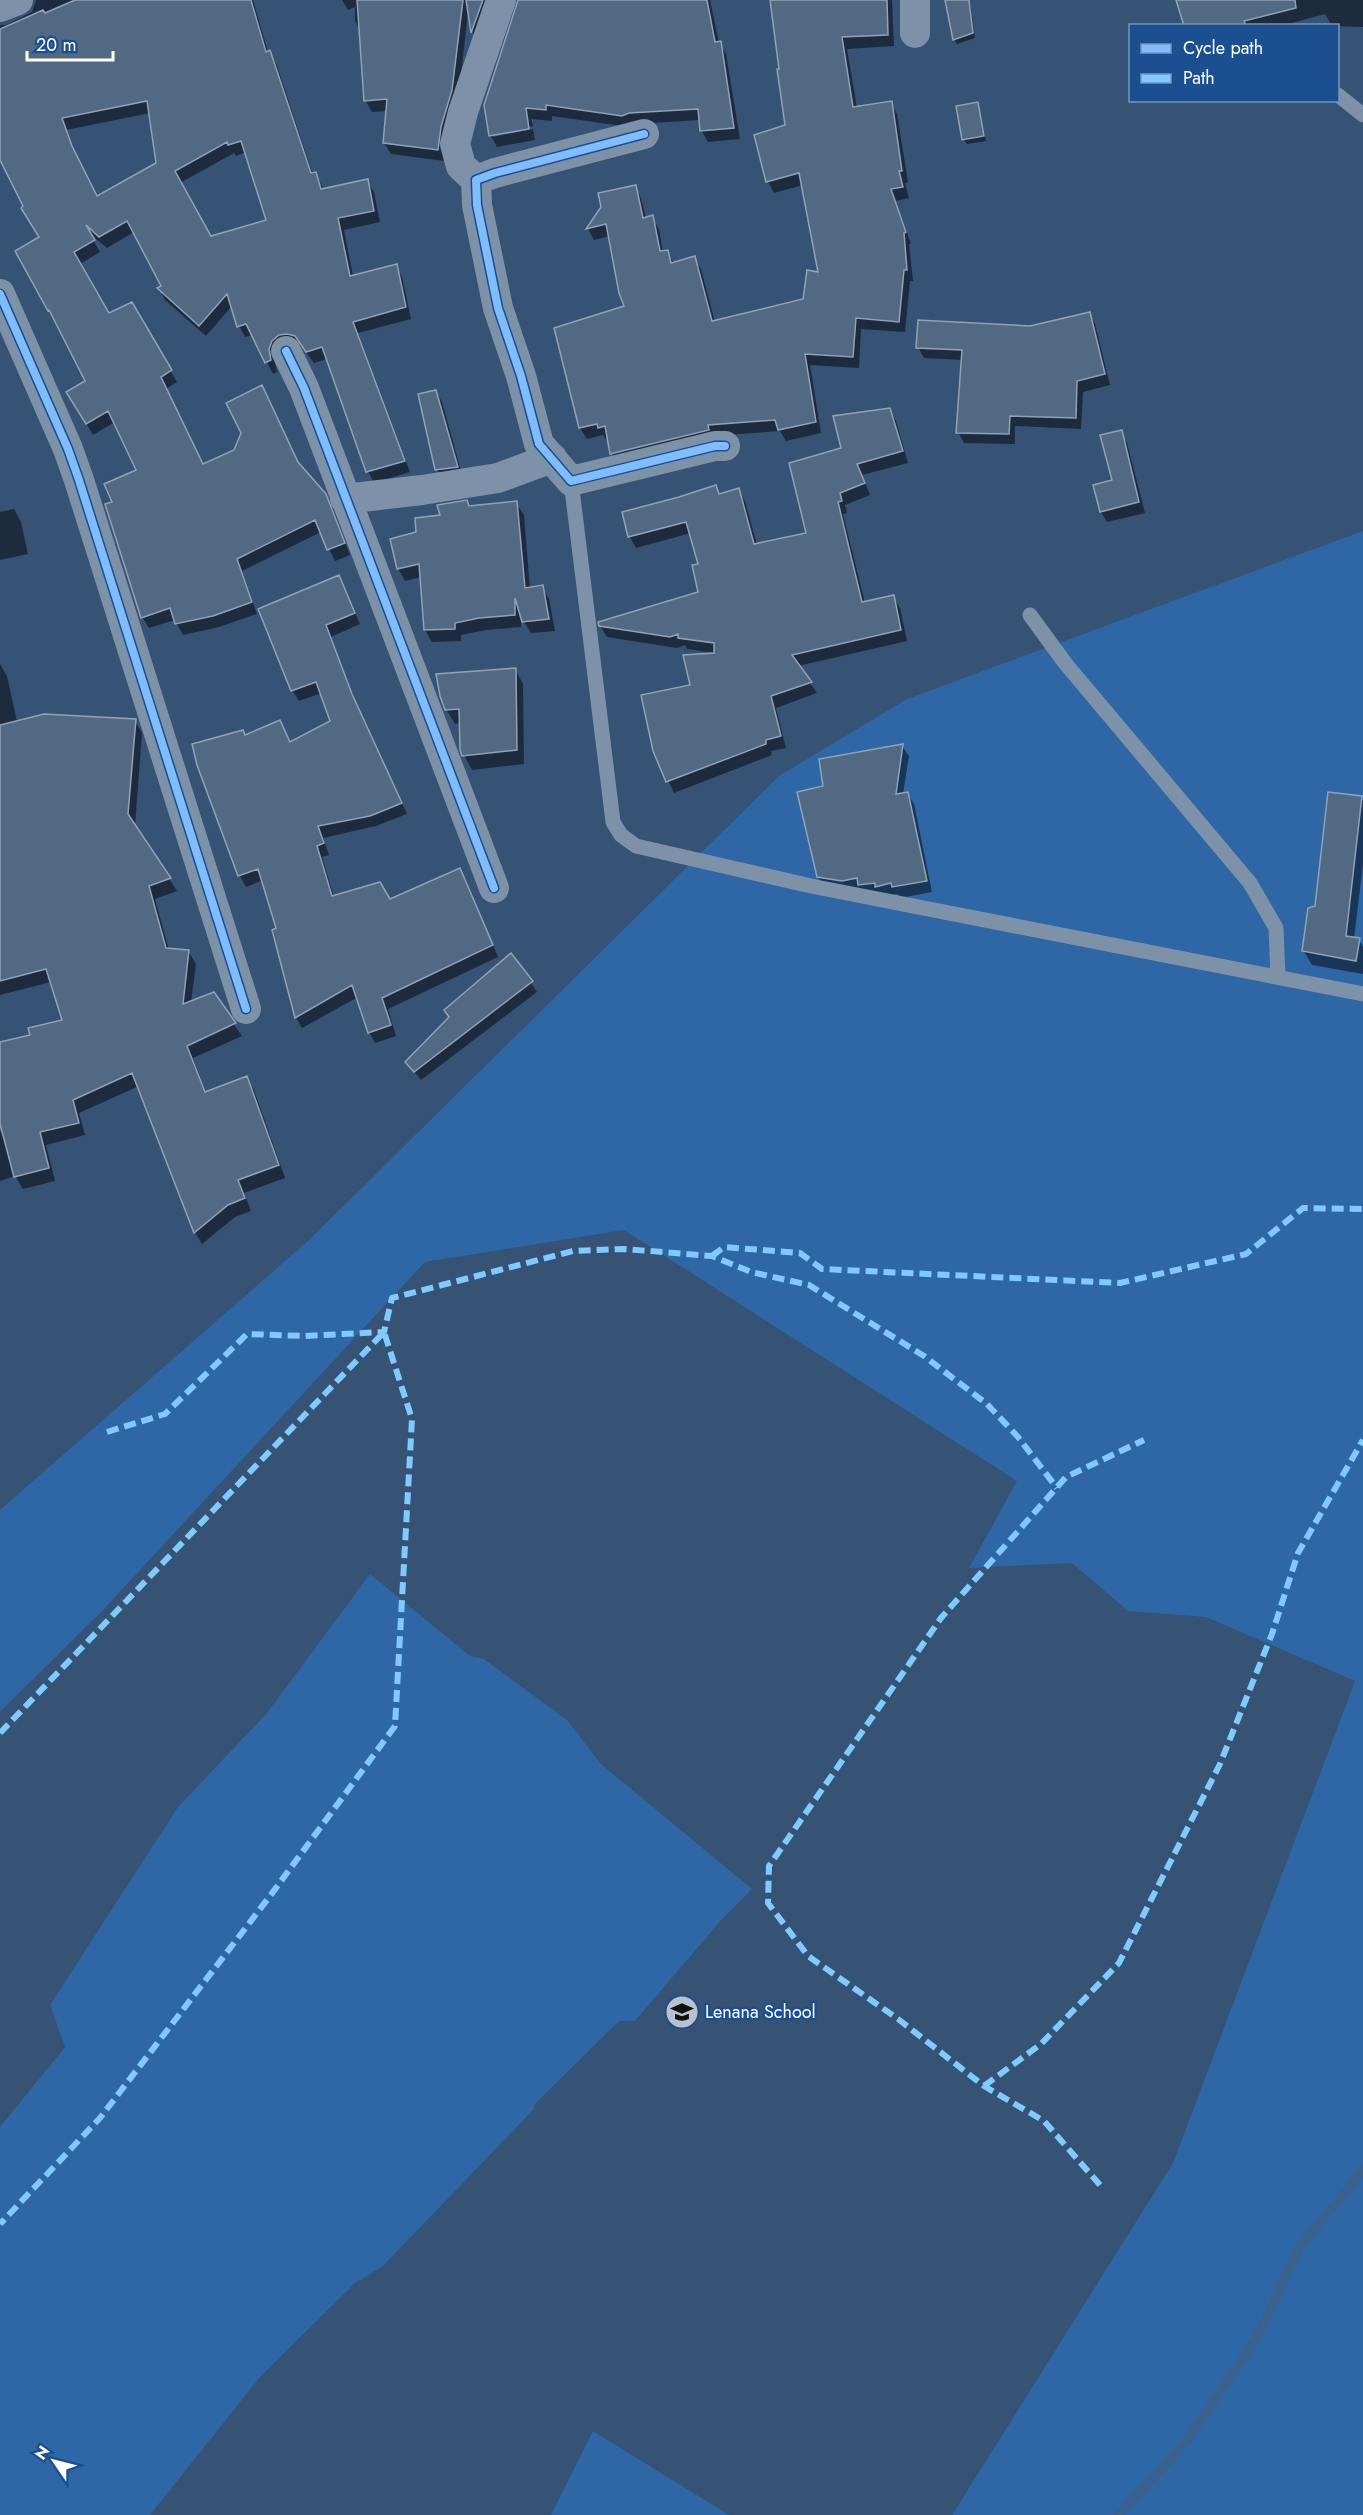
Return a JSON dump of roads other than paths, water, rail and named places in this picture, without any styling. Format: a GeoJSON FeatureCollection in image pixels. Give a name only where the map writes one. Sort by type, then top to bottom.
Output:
{"type":"FeatureCollection","features":[{"type":"Feature","properties":{"kind":"street"},"geometry":{"type":"LineString","coordinates":[[0,7],[18,0]]}},
{"type":"Feature","properties":{"kind":"street"},"geometry":{"type":"LineString","coordinates":[[501,0],[463,112],[455,144],[461,166],[476,180],[477,205],[498,308],[539,444],[571,481],[715,446],[725,446]]}},
{"type":"Feature","properties":{"kind":"street"},"geometry":{"type":"LineString","coordinates":[[915,0],[915,33]]}},
{"type":"Feature","properties":{"kind":"street"},"geometry":{"type":"LineString","coordinates":[[476,180],[495,172],[644,134]]}},
{"type":"Feature","properties":{"kind":"street"},"geometry":{"type":"LineString","coordinates":[[0,294],[68,449],[79,480],[246,1009]]}},
{"type":"Feature","properties":{"kind":"street"},"geometry":{"type":"LineString","coordinates":[[286,351],[304,388],[494,888]]}},
{"type":"Feature","properties":{"kind":"street"},"geometry":{"type":"LineString","coordinates":[[345,499],[498,478],[552,458]]}},
{"type":"Feature","properties":{"kind":"lane"},"geometry":{"type":"LineString","coordinates":[[1339,96],[1363,115]]}},
{"type":"Feature","properties":{"kind":"lane"},"geometry":{"type":"LineString","coordinates":[[571,481],[613,822],[621,835],[636,846],[800,883],[1363,994]]}},
{"type":"Feature","properties":{"kind":"lane"},"geometry":{"type":"LineString","coordinates":[[1030,615],[1065,663],[1250,883],[1276,928],[1278,977]]}},
{"type":"Feature","properties":{"kind":"waterway"},"geometry":{"type":"LineString","coordinates":[[1118,2515],[1184,2445],[1256,2339],[1299,2248],[1363,2170]]}},
{"type":"Feature","properties":{"kind":"place","name":"Lenana School"},"geometry":{"type":"Point","coordinates":[682,2012]}}]}
